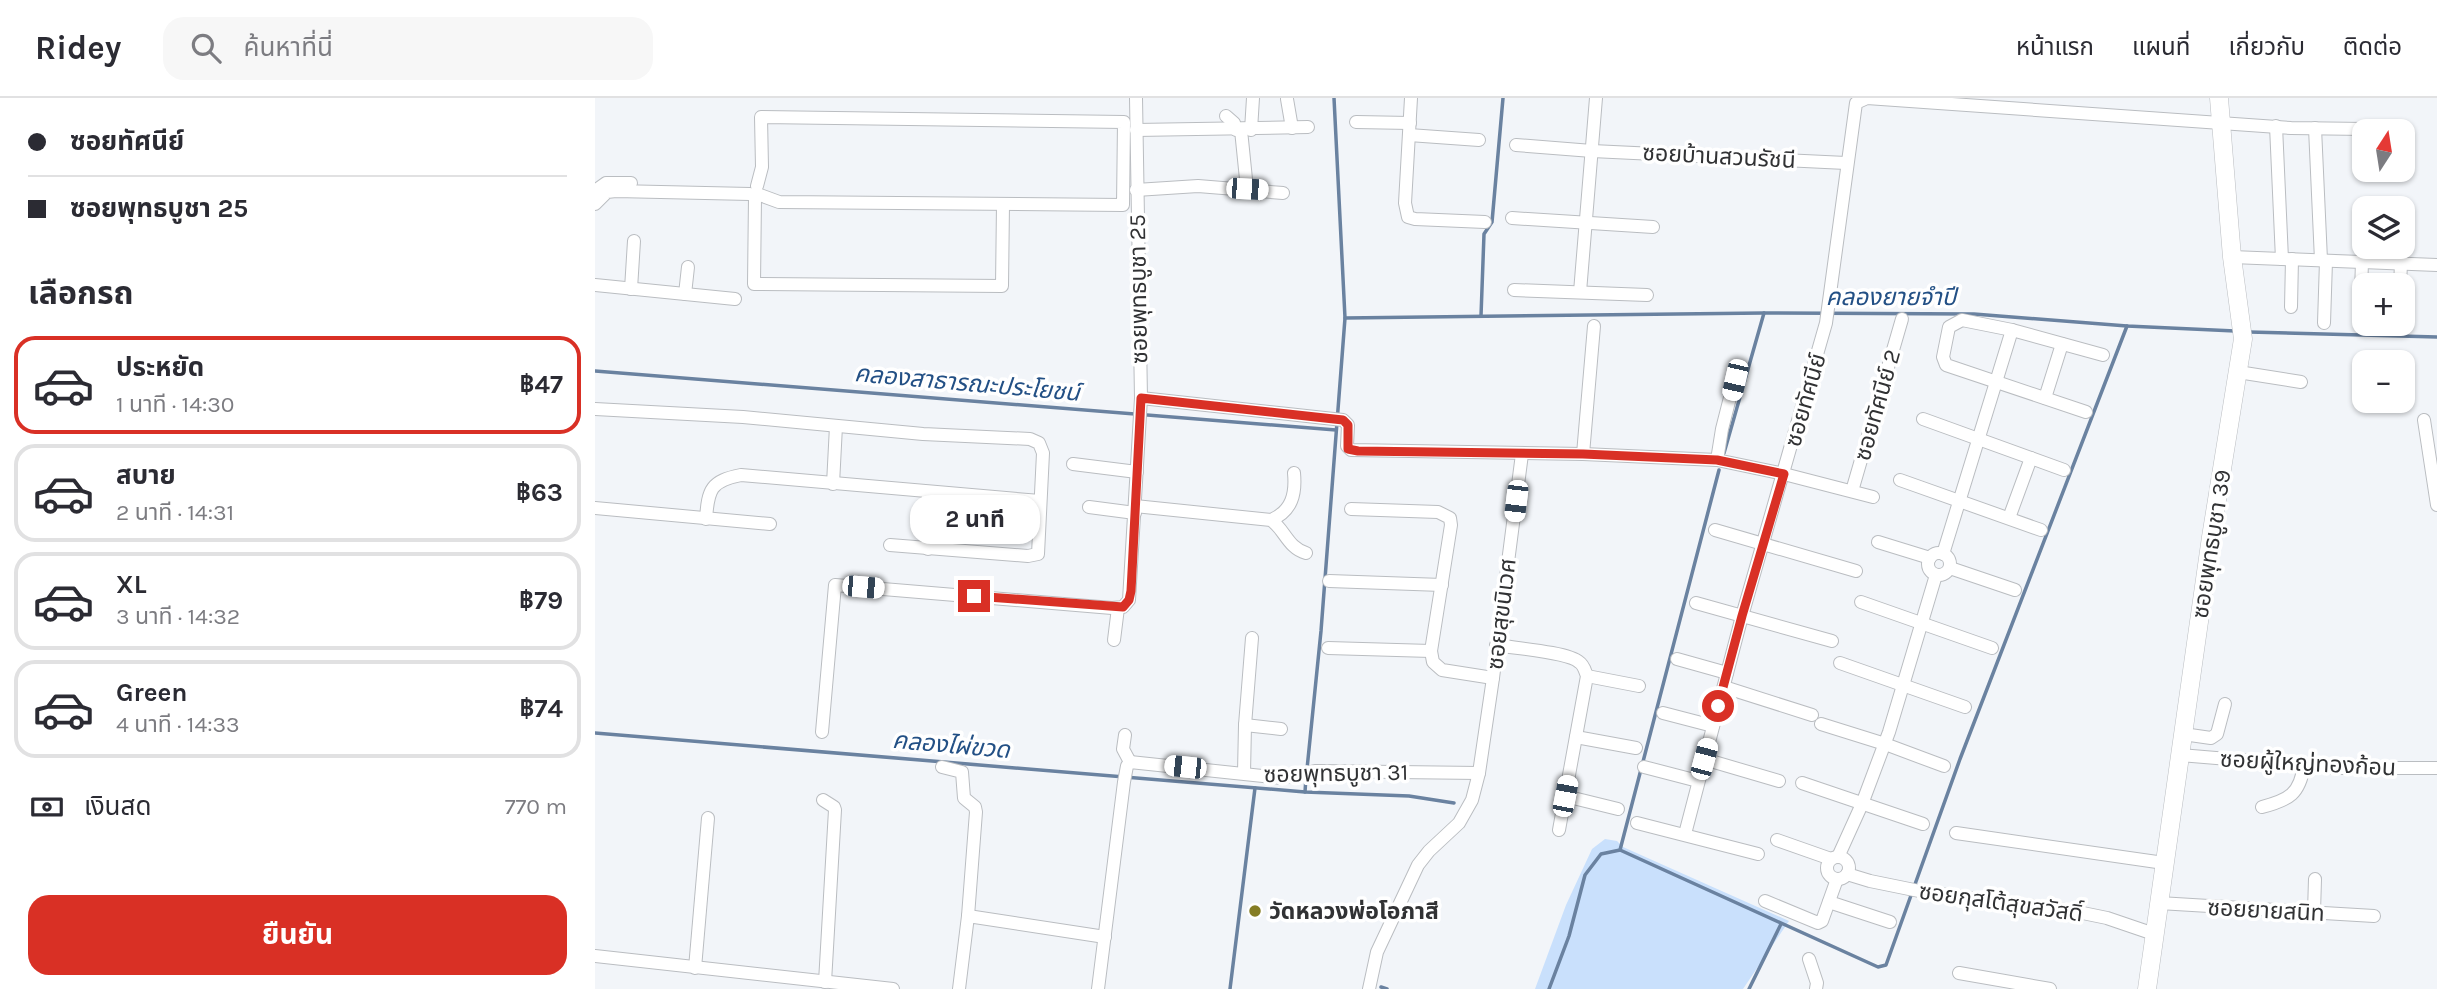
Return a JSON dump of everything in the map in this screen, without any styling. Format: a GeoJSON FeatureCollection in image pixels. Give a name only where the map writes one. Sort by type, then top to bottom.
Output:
{"type":"FeatureCollection","features":[{"type":"Feature","properties":{"kind":"street","name":"ซอยพุทธบูชา 25"},"geometry":{"type":"LineString","coordinates":[[1114,640],[1118,608],[1123,607],[1129,600],[1131,591],[1141,398],[1136,98]]}},
{"type":"Feature","properties":{"kind":"street"},"geometry":{"type":"LineString","coordinates":[[1247,189],[1243,130],[1253,98]]}},
{"type":"Feature","properties":{"kind":"street"},"geometry":{"type":"LineString","coordinates":[[1411,98],[1405,203],[1408,217],[1485,222]]}},
{"type":"Feature","properties":{"kind":"street"},"geometry":{"type":"LineString","coordinates":[[1580,292],[1597,98]]}},
{"type":"Feature","properties":{"kind":"street","name":"ซอยทัศนีย์"},"geometry":{"type":"LineString","coordinates":[[1685,834],[1742,616],[1826,324],[1856,103],[1867,98],[1897,99]]}},
{"type":"Feature","properties":{"kind":"street","name":"ซอยพุทธบูชา 39"},"geometry":{"type":"LineString","coordinates":[[2147,989],[2211,537],[2243,339],[2232,257],[2219,98]]}},
{"type":"Feature","properties":{"kind":"street"},"geometry":{"type":"LineString","coordinates":[[1287,99],[1291,128]]}},
{"type":"Feature","properties":{"kind":"street"},"geometry":{"type":"LineString","coordinates":[[1897,99],[2276,127],[2352,129]]}},
{"type":"Feature","properties":{"kind":"street"},"geometry":{"type":"LineString","coordinates":[[1226,116],[1243,130]]}},
{"type":"Feature","properties":{"kind":"street"},"geometry":{"type":"LineString","coordinates":[[595,191],[606,183],[615,182],[755,192],[779,202],[1123,205],[1124,122],[761,117],[762,167],[755,192],[754,284],[1002,286],[1003,204]]}},
{"type":"Feature","properties":{"kind":"street"},"geometry":{"type":"LineString","coordinates":[[1356,122],[1479,140]]}},
{"type":"Feature","properties":{"kind":"street"},"geometry":{"type":"LineString","coordinates":[[1136,130],[1308,127]]}},
{"type":"Feature","properties":{"kind":"street"},"geometry":{"type":"LineString","coordinates":[[2276,127],[2291,307]]}},
{"type":"Feature","properties":{"kind":"street"},"geometry":{"type":"LineString","coordinates":[[2315,128],[2324,323]]}},
{"type":"Feature","properties":{"kind":"street","name":"ซอยบ้านสวนรัชนี"},"geometry":{"type":"LineString","coordinates":[[1516,145],[1846,163]]}},
{"type":"Feature","properties":{"kind":"street"},"geometry":{"type":"LineString","coordinates":[[1136,190],[1183,186],[1283,193]]}},
{"type":"Feature","properties":{"kind":"street"},"geometry":{"type":"LineString","coordinates":[[595,204],[607,192],[615,191],[755,192]]}},
{"type":"Feature","properties":{"kind":"street"},"geometry":{"type":"LineString","coordinates":[[1512,218],[1653,227]]}},
{"type":"Feature","properties":{"kind":"street"},"geometry":{"type":"LineString","coordinates":[[631,289],[634,241]]}},
{"type":"Feature","properties":{"kind":"street"},"geometry":{"type":"LineString","coordinates":[[2232,257],[2437,265]]}},
{"type":"Feature","properties":{"kind":"street"},"geometry":{"type":"LineString","coordinates":[[2362,273],[2363,262]]}},
{"type":"Feature","properties":{"kind":"street"},"geometry":{"type":"LineString","coordinates":[[2400,264],[2400,273]]}},
{"type":"Feature","properties":{"kind":"street"},"geometry":{"type":"LineString","coordinates":[[685,294],[688,267]]}},
{"type":"Feature","properties":{"kind":"street"},"geometry":{"type":"LineString","coordinates":[[595,285],[735,299]]}},
{"type":"Feature","properties":{"kind":"street"},"geometry":{"type":"LineString","coordinates":[[1514,290],[1647,295]]}},
{"type":"Feature","properties":{"kind":"street","name":"ซอยทัศนีย์ 2"},"geometry":{"type":"LineString","coordinates":[[1852,491],[1902,319]]}},
{"type":"Feature","properties":{"kind":"street"},"geometry":{"type":"LineString","coordinates":[[2086,412],[1946,365],[1943,357],[1949,327],[1962,320],[2012,330],[2103,355]]}},
{"type":"Feature","properties":{"kind":"street"},"geometry":{"type":"LineString","coordinates":[[1583,454],[1594,326]]}},
{"type":"Feature","properties":{"kind":"street"},"geometry":{"type":"LineString","coordinates":[[1943,554],[2012,330]]}},
{"type":"Feature","properties":{"kind":"street"},"geometry":{"type":"LineString","coordinates":[[2045,398],[2062,344]]}},
{"type":"Feature","properties":{"kind":"street"},"geometry":{"type":"LineString","coordinates":[[1717,460],[1738,366]]}},
{"type":"Feature","properties":{"kind":"street"},"geometry":{"type":"LineString","coordinates":[[2238,372],[2301,382]]}},
{"type":"Feature","properties":{"kind":"street","name":"ซอยทัศนีย์ 2"},"geometry":{"type":"LineString","coordinates":[[1141,398],[1339,420],[1347,422],[1347,446],[1351,450],[1521,459],[1583,454],[1717,460],[1873,497]]}},
{"type":"Feature","properties":{"kind":"street"},"geometry":{"type":"LineString","coordinates":[[595,409],[743,417],[923,434],[1030,439],[1039,443],[1043,453],[1038,554],[1033,556],[890,545]]}},
{"type":"Feature","properties":{"kind":"street"},"geometry":{"type":"LineString","coordinates":[[1923,419],[2064,470]]}},
{"type":"Feature","properties":{"kind":"street"},"geometry":{"type":"LineString","coordinates":[[2424,419],[2437,505]]}},
{"type":"Feature","properties":{"kind":"street"},"geometry":{"type":"LineString","coordinates":[[833,484],[836,426]]}},
{"type":"Feature","properties":{"kind":"street"},"geometry":{"type":"LineString","coordinates":[[2009,518],[2031,458]]}},
{"type":"Feature","properties":{"kind":"street","name":"ซอยสุขนิเวศ"},"geometry":{"type":"LineString","coordinates":[[1369,989],[1377,952],[1418,865],[1467,812],[1479,773],[1521,459]]}},
{"type":"Feature","properties":{"kind":"street"},"geometry":{"type":"LineString","coordinates":[[1073,464],[1137,472]]}},
{"type":"Feature","properties":{"kind":"street"},"geometry":{"type":"LineString","coordinates":[[1089,507],[1271,520],[1282,515],[1292,499],[1295,492],[1294,473]]}},
{"type":"Feature","properties":{"kind":"street"},"geometry":{"type":"LineString","coordinates":[[706,519],[710,491],[714,485],[724,479],[741,475],[1040,500]]}},
{"type":"Feature","properties":{"kind":"street"},"geometry":{"type":"LineString","coordinates":[[1900,480],[2041,530]]}},
{"type":"Feature","properties":{"kind":"street"},"geometry":{"type":"LineString","coordinates":[[928,492],[928,549]]}},
{"type":"Feature","properties":{"kind":"street"},"geometry":{"type":"LineString","coordinates":[[595,508],[770,524]]}},
{"type":"Feature","properties":{"kind":"street"},"geometry":{"type":"LineString","coordinates":[[1351,509],[1446,514],[1450,517],[1451,525],[1431,651],[1433,663],[1436,667],[1493,678]]}},
{"type":"Feature","properties":{"kind":"street"},"geometry":{"type":"LineString","coordinates":[[1271,520],[1294,548],[1306,553]]}},
{"type":"Feature","properties":{"kind":"street"},"geometry":{"type":"LineString","coordinates":[[1715,530],[1856,571]]}},
{"type":"Feature","properties":{"kind":"street"},"geometry":{"type":"LineString","coordinates":[[1878,542],[1930,558],[1938,553],[1943,554],[1950,562],[1950,568],[1947,573],[1936,575]]}},
{"type":"Feature","properties":{"kind":"street"},"geometry":{"type":"LineString","coordinates":[[1930,558],[1929,568],[1936,575]]}},
{"type":"Feature","properties":{"kind":"street"},"geometry":{"type":"LineString","coordinates":[[1950,568],[2015,590]]}},
{"type":"Feature","properties":{"kind":"street"},"geometry":{"type":"LineString","coordinates":[[1765,901],[1818,923],[1822,921],[1842,876],[1827,871],[1826,866],[1835,858],[1862,804],[1885,744],[1936,575]]}},
{"type":"Feature","properties":{"kind":"street"},"geometry":{"type":"LineString","coordinates":[[1329,581],[1442,585]]}},
{"type":"Feature","properties":{"kind":"street"},"geometry":{"type":"LineString","coordinates":[[822,732],[835,584],[1118,608]]}},
{"type":"Feature","properties":{"kind":"street"},"geometry":{"type":"LineString","coordinates":[[1861,602],[1992,648]]}},
{"type":"Feature","properties":{"kind":"street"},"geometry":{"type":"LineString","coordinates":[[1696,603],[1832,641]]}},
{"type":"Feature","properties":{"kind":"street"},"geometry":{"type":"LineString","coordinates":[[1244,773],[1252,638]]}},
{"type":"Feature","properties":{"kind":"street"},"geometry":{"type":"LineString","coordinates":[[1496,645],[1574,659],[1581,663],[1587,676],[1559,830]]}},
{"type":"Feature","properties":{"kind":"street"},"geometry":{"type":"LineString","coordinates":[[1328,648],[1431,651]]}},
{"type":"Feature","properties":{"kind":"street"},"geometry":{"type":"LineString","coordinates":[[1677,659],[1727,673]]}},
{"type":"Feature","properties":{"kind":"street"},"geometry":{"type":"LineString","coordinates":[[1839,663],[1965,707]]}},
{"type":"Feature","properties":{"kind":"street"},"geometry":{"type":"LineString","coordinates":[[1587,676],[1639,686]]}},
{"type":"Feature","properties":{"kind":"street"},"geometry":{"type":"LineString","coordinates":[[1724,687],[1944,766]]}},
{"type":"Feature","properties":{"kind":"street"},"geometry":{"type":"LineString","coordinates":[[2183,734],[2211,738],[2217,734],[2225,704]]}},
{"type":"Feature","properties":{"kind":"street"},"geometry":{"type":"LineString","coordinates":[[1663,713],[1713,726]]}},
{"type":"Feature","properties":{"kind":"street"},"geometry":{"type":"LineString","coordinates":[[1245,725],[1282,729]]}},
{"type":"Feature","properties":{"kind":"street"},"geometry":{"type":"LineString","coordinates":[[1098,989],[1127,772],[1123,749],[1125,735]]}},
{"type":"Feature","properties":{"kind":"street"},"geometry":{"type":"LineString","coordinates":[[1576,737],[1636,748]]}},
{"type":"Feature","properties":{"kind":"street","name":"ซอยผู้ใหญ่ทองก้อน"},"geometry":{"type":"LineString","coordinates":[[2180,755],[2337,768],[2437,768]]}},
{"type":"Feature","properties":{"kind":"street"},"geometry":{"type":"LineString","coordinates":[[1704,759],[1779,781]]}},
{"type":"Feature","properties":{"kind":"street"},"geometry":{"type":"LineString","coordinates":[[2262,807],[2283,802],[2289,797],[2302,780],[2304,765]]}},
{"type":"Feature","properties":{"kind":"street"},"geometry":{"type":"LineString","coordinates":[[942,767],[962,772],[964,798],[977,812],[968,916],[958,989]]}},
{"type":"Feature","properties":{"kind":"street"},"geometry":{"type":"LineString","coordinates":[[1644,767],[1698,781]]}},
{"type":"Feature","properties":{"kind":"street","name":"ซอยพุทธบูชา 31"},"geometry":{"type":"LineString","coordinates":[[1127,772],[1244,773],[1282,778],[1315,771],[1479,773]]}},
{"type":"Feature","properties":{"kind":"street"},"geometry":{"type":"LineString","coordinates":[[1802,783],[1923,824]]}},
{"type":"Feature","properties":{"kind":"street"},"geometry":{"type":"LineString","coordinates":[[1565,796],[1618,809]]}},
{"type":"Feature","properties":{"kind":"street"},"geometry":{"type":"LineString","coordinates":[[823,800],[835,810],[824,982]]}},
{"type":"Feature","properties":{"kind":"street"},"geometry":{"type":"LineString","coordinates":[[695,968],[708,818]]}},
{"type":"Feature","properties":{"kind":"street"},"geometry":{"type":"LineString","coordinates":[[1637,823],[1758,854]]}},
{"type":"Feature","properties":{"kind":"street"},"geometry":{"type":"LineString","coordinates":[[1956,833],[2164,863]]}},
{"type":"Feature","properties":{"kind":"street"},"geometry":{"type":"LineString","coordinates":[[1777,840],[1835,858]]}},
{"type":"Feature","properties":{"kind":"street","name":"ซอยกุสโต้สุขสวัสดิ์"},"geometry":{"type":"LineString","coordinates":[[1842,876],[1924,892],[2073,911],[2107,918],[2154,934]]}},
{"type":"Feature","properties":{"kind":"street"},"geometry":{"type":"LineString","coordinates":[[2314,912],[2315,879]]}},
{"type":"Feature","properties":{"kind":"street"},"geometry":{"type":"LineString","coordinates":[[1829,902],[1891,922]]}},
{"type":"Feature","properties":{"kind":"street","name":"ซอยยายสนิท"},"geometry":{"type":"LineString","coordinates":[[2158,903],[2374,916]]}},
{"type":"Feature","properties":{"kind":"street"},"geometry":{"type":"LineString","coordinates":[[968,916],[1105,937]]}},
{"type":"Feature","properties":{"kind":"street"},"geometry":{"type":"LineString","coordinates":[[595,956],[893,989]]}},
{"type":"Feature","properties":{"kind":"street"},"geometry":{"type":"LineString","coordinates":[[1809,959],[1817,983],[1816,989]]}},
{"type":"Feature","properties":{"kind":"street"},"geometry":{"type":"LineString","coordinates":[[1959,974],[2050,989]]}},
{"type":"Feature","properties":{"kind":"shaded area"},"geometry":{"type":"Polygon","coordinates":[[[1605,839],[1617,841],[1623,847],[1789,921],[1743,989],[1535,989],[1566,905],[1592,849],[1605,839]]]}},
{"type":"Feature","properties":{"kind":"waterway","name":"คลองสาธารณะประโยชน์"},"geometry":{"type":"LineString","coordinates":[[1307,769],[1321,631],[1345,318],[1334,98]]}},
{"type":"Feature","properties":{"kind":"waterway"},"geometry":{"type":"LineString","coordinates":[[1481,316],[1484,234],[1492,222],[1503,98]]}},
{"type":"Feature","properties":{"kind":"waterway","name":"คลองยายจำปี"},"geometry":{"type":"LineString","coordinates":[[1345,318],[1764,313],[1974,314],[2235,331]]}},
{"type":"Feature","properties":{"kind":"waterway"},"geometry":{"type":"LineString","coordinates":[[1724,453],[1764,313]]}},
{"type":"Feature","properties":{"kind":"waterway"},"geometry":{"type":"LineString","coordinates":[[1620,850],[1878,967],[1886,965],[1960,759],[2127,326]]}},
{"type":"Feature","properties":{"kind":"waterway","name":"คลองยายจำปี"},"geometry":{"type":"LineString","coordinates":[[2249,332],[2437,337]]}},
{"type":"Feature","properties":{"kind":"waterway","name":"คลองสาธารณะประโยชน์"},"geometry":{"type":"LineString","coordinates":[[595,371],[1336,430]]}},
{"type":"Feature","properties":{"kind":"waterway"},"geometry":{"type":"LineString","coordinates":[[1549,989],[1569,936],[1585,875],[1601,854],[1620,850],[1719,470]]}},
{"type":"Feature","properties":{"kind":"waterway","name":"คลองไผ่ขวด"},"geometry":{"type":"LineString","coordinates":[[595,733],[1305,792],[1409,796],[1454,803]]}},
{"type":"Feature","properties":{"kind":"waterway"},"geometry":{"type":"LineString","coordinates":[[1305,792],[1306,777]]}},
{"type":"Feature","properties":{"kind":"waterway"},"geometry":{"type":"LineString","coordinates":[[1230,989],[1255,788]]}},
{"type":"Feature","properties":{"kind":"waterway"},"geometry":{"type":"LineString","coordinates":[[1749,989],[1781,924]]}},
{"type":"Feature","properties":{"kind":"waterway"},"geometry":{"type":"LineString","coordinates":[[1381,987],[1387,989]]}},
{"type":"Feature","properties":{"kind":"place","name":"วัดหลวงพ่อโอภาสี"},"geometry":{"type":"Point","coordinates":[1255,911]}},
{"type":"Feature","properties":{"kind":"route"},"geometry":{"type":"LineString","coordinates":[[974,596],[1112,608],[1123,607],[1129,600],[1141,398],[1343,420],[1348,425],[1348,449],[1358,451],[1583,454],[1717,460],[1784,474],[1718,706]]}}]}
